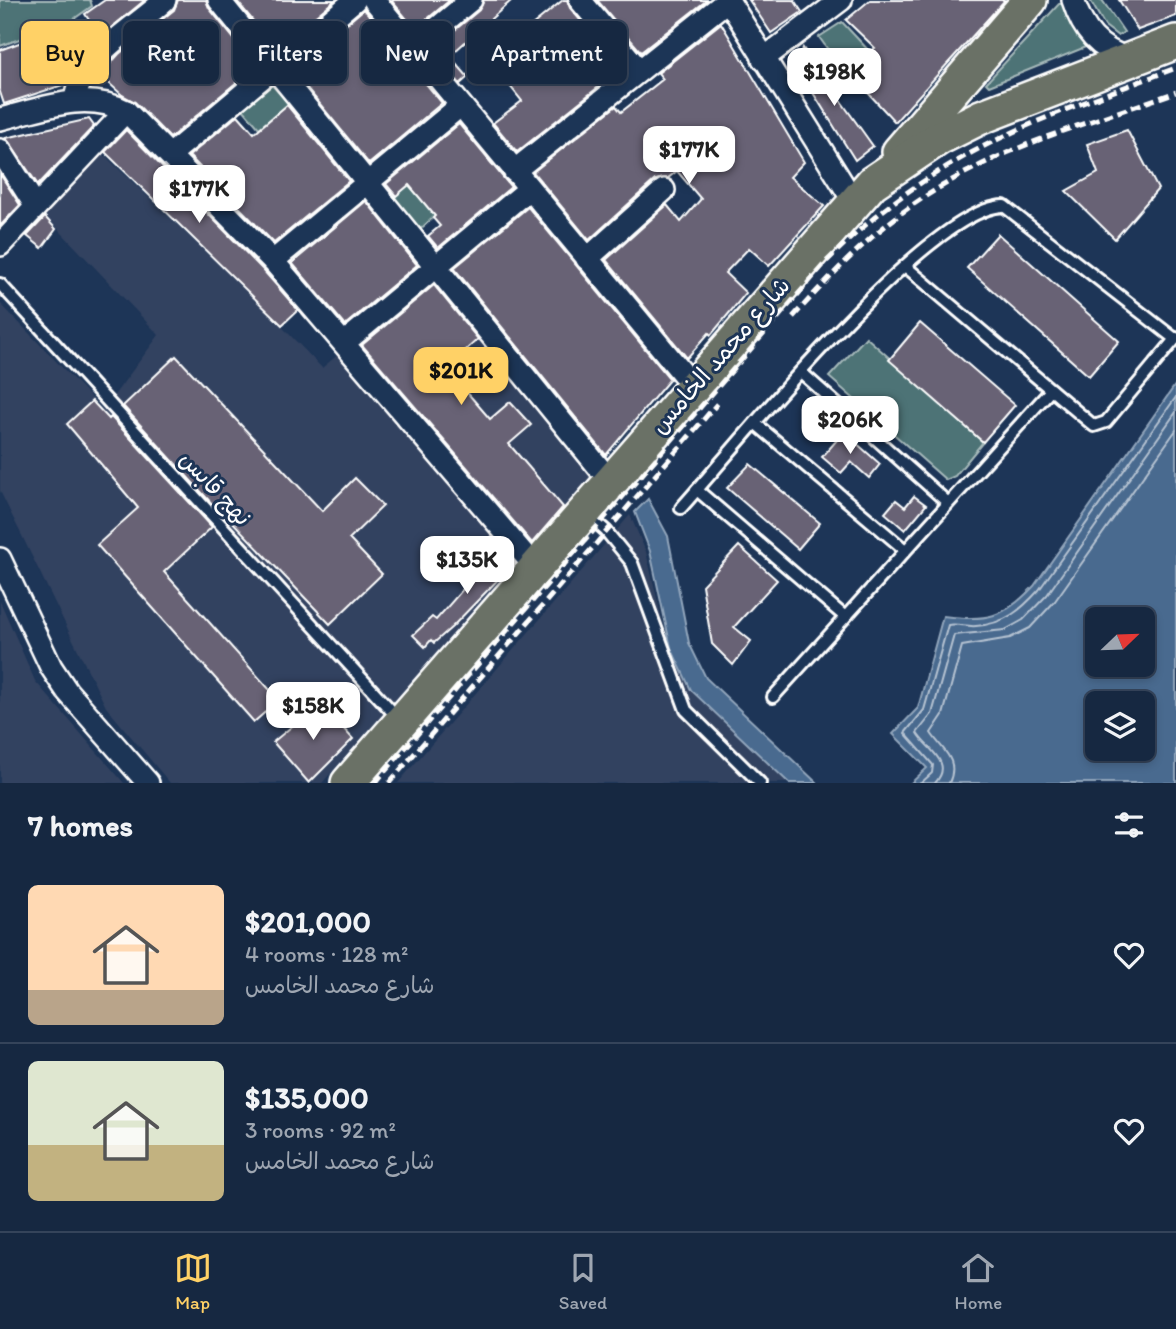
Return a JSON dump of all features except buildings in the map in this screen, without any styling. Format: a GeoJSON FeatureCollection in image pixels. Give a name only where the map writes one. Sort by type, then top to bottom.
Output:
{"type":"FeatureCollection","features":[{"type":"Feature","properties":{"kind":"main road"},"geometry":{"type":"LineString","coordinates":[[863,192],[1030,0]]}},
{"type":"Feature","properties":{"kind":"main road","name":"شارع محمد الخامس"},"geometry":{"type":"LineString","coordinates":[[348,783],[863,192],[939,138],[981,117],[1176,42]]}},
{"type":"Feature","properties":{"kind":"street"},"geometry":{"type":"LineString","coordinates":[[75,100],[77,84],[96,58],[165,0]]}},
{"type":"Feature","properties":{"kind":"street"},"geometry":{"type":"LineString","coordinates":[[219,0],[235,21]]}},
{"type":"Feature","properties":{"kind":"street"},"geometry":{"type":"LineString","coordinates":[[330,21],[355,0]]}},
{"type":"Feature","properties":{"kind":"street"},"geometry":{"type":"LineString","coordinates":[[374,0],[392,21]]}},
{"type":"Feature","properties":{"kind":"street"},"geometry":{"type":"LineString","coordinates":[[446,21],[471,0]]}},
{"type":"Feature","properties":{"kind":"street"},"geometry":{"type":"LineString","coordinates":[[580,0],[638,69]]}},
{"type":"Feature","properties":{"kind":"street"},"geometry":{"type":"LineString","coordinates":[[514,171],[638,69],[728,0],[763,59],[863,192]]}},
{"type":"Feature","properties":{"kind":"street"},"geometry":{"type":"LineString","coordinates":[[763,59],[841,0]]}},
{"type":"Feature","properties":{"kind":"street"},"geometry":{"type":"LineString","coordinates":[[1073,0],[1085,27],[1097,42],[1108,52],[1129,59]]}},
{"type":"Feature","properties":{"kind":"street"},"geometry":{"type":"LineString","coordinates":[[170,155],[254,84]]}},
{"type":"Feature","properties":{"kind":"street"},"geometry":{"type":"LineString","coordinates":[[284,84],[610,481]]}},
{"type":"Feature","properties":{"kind":"street"},"geometry":{"type":"LineString","coordinates":[[443,84],[693,386]]}},
{"type":"Feature","properties":{"kind":"street"},"geometry":{"type":"LineString","coordinates":[[0,119],[75,100],[97,101],[126,111],[273,261],[535,567]]}},
{"type":"Feature","properties":{"kind":"street"},"geometry":{"type":"LineString","coordinates":[[273,261],[365,182],[460,106]]}},
{"type":"Feature","properties":{"kind":"street"},"geometry":{"type":"LineString","coordinates":[[0,245],[126,111]]}},
{"type":"Feature","properties":{"kind":"street"},"geometry":{"type":"LineString","coordinates":[[0,150],[35,205]]}},
{"type":"Feature","properties":{"kind":"street"},"geometry":{"type":"LineString","coordinates":[[344,344],[528,189]]}},
{"type":"Feature","properties":{"kind":"street"},"geometry":{"type":"LineString","coordinates":[[587,259],[664,190]]}},
{"type":"Feature","properties":{"kind":"street"},"geometry":{"type":"LineString","coordinates":[[0,559],[51,667],[67,691],[148,783]]}},
{"type":"Feature","properties":{"kind":"lane"},"geometry":{"type":"LineString","coordinates":[[681,508],[848,320],[933,239],[989,206],[1004,206],[1176,339],[1101,426],[1091,424],[905,266]]}},
{"type":"Feature","properties":{"kind":"lane","name":"نهج قابس"},"geometry":{"type":"LineString","coordinates":[[0,284],[401,721]]}},
{"type":"Feature","properties":{"kind":"lane"},"geometry":{"type":"LineString","coordinates":[[802,373],[947,502]]}},
{"type":"Feature","properties":{"kind":"lane"},"geometry":{"type":"LineString","coordinates":[[773,697],[904,549],[1051,390]]}},
{"type":"Feature","properties":{"kind":"lane"},"geometry":{"type":"LineString","coordinates":[[756,424],[904,549]]}},
{"type":"Feature","properties":{"kind":"lane"},"geometry":{"type":"LineString","coordinates":[[697,490],[844,616]]}},
{"type":"Feature","properties":{"kind":"lane"},"geometry":{"type":"LineString","coordinates":[[584,511],[606,531],[632,563],[686,710],[760,783]]}},
{"type":"Feature","properties":{"kind":"shaded area"},"geometry":{"type":"Polygon","coordinates":[[[100,151],[255,299],[322,368],[435,274],[599,479],[495,587],[322,783],[170,783],[106,707],[0,491],[0,303],[103,410],[159,335],[41,211],[100,151]]]}},
{"type":"Feature","properties":{"kind":"shaded area"},"geometry":{"type":"Polygon","coordinates":[[[630,515],[646,552],[669,649],[693,688],[793,783],[398,783],[630,515]]]}},
{"type":"Feature","properties":{"kind":"shaded area"},"geometry":{"type":"Polygon","coordinates":[[[0,601],[35,681],[124,783],[0,783],[0,601]]]}},
{"type":"Feature","properties":{"kind":"green space"},"geometry":{"type":"Polygon","coordinates":[[[0,0],[90,0],[92,6],[71,21],[21,21],[21,38],[0,46],[0,0]]]}},
{"type":"Feature","properties":{"kind":"green space"},"geometry":{"type":"Polygon","coordinates":[[[1090,0],[1102,0],[1124,32],[1118,36],[1105,26],[1090,0]]]}},
{"type":"Feature","properties":{"kind":"green space"},"geometry":{"type":"Polygon","coordinates":[[[1059,4],[1063,4],[1071,22],[1088,46],[989,86],[986,83],[1059,4]]]}},
{"type":"Feature","properties":{"kind":"green space"},"geometry":{"type":"Polygon","coordinates":[[[842,22],[870,52],[844,72],[819,37],[842,22]]]}},
{"type":"Feature","properties":{"kind":"green space"},"geometry":{"type":"Polygon","coordinates":[[[271,84],[289,104],[259,128],[243,109],[271,84]]]}},
{"type":"Feature","properties":{"kind":"green space"},"geometry":{"type":"Polygon","coordinates":[[[409,185],[435,216],[416,233],[389,201],[409,185]]]}},
{"type":"Feature","properties":{"kind":"green space"},"geometry":{"type":"Polygon","coordinates":[[[866,337],[983,442],[955,476],[946,480],[829,377],[866,337]]]}},
{"type":"Feature","properties":{"kind":"water"},"geometry":{"type":"Polygon","coordinates":[[[1176,384],[1176,783],[911,783],[927,768],[893,734],[918,708],[943,616],[971,618],[993,615],[1023,597],[1034,586],[1176,384]]]}},
{"type":"Feature","properties":{"kind":"water"},"geometry":{"type":"Polygon","coordinates":[[[648,499],[668,536],[689,643],[706,678],[817,783],[789,783],[691,690],[671,648],[650,551],[635,512],[648,499]]]}},
{"type":"Feature","properties":{"kind":"railway"},"geometry":{"type":"LineString","coordinates":[[375,783],[826,262],[866,225],[906,193],[947,166],[989,144],[1032,123],[1176,68]]}},
{"type":"Feature","properties":{"kind":"railway"},"geometry":{"type":"LineString","coordinates":[[793,317],[827,280],[881,229],[942,186],[1027,145],[1176,92]]}},
{"type":"Feature","properties":{"kind":"railway"},"geometry":{"type":"LineString","coordinates":[[389,783],[717,404]]}}]}
